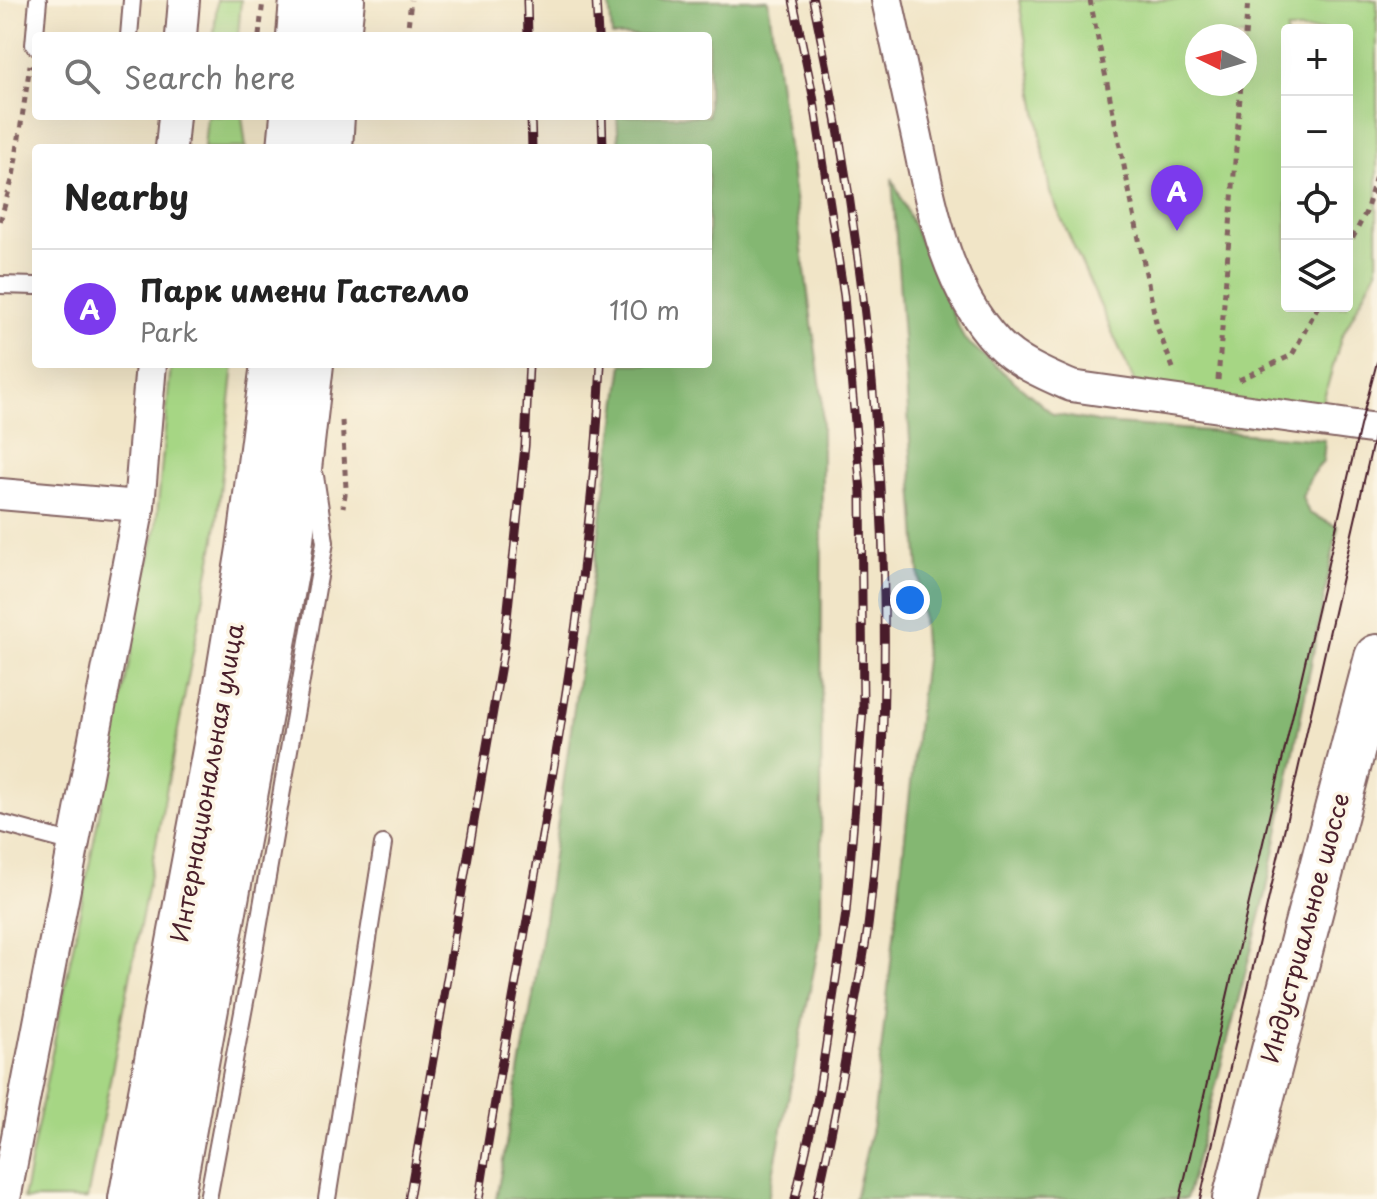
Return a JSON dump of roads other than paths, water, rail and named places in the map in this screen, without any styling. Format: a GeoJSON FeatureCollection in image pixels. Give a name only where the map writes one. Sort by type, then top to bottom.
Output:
{"type":"FeatureCollection","features":[{"type":"Feature","properties":{"kind":"main road"},"geometry":{"type":"LineString","coordinates":[[299,32],[302,0]]}},
{"type":"Feature","properties":{"kind":"main road"},"geometry":{"type":"LineString","coordinates":[[338,32],[342,0]]}},
{"type":"Feature","properties":{"kind":"main road"},"geometry":{"type":"LineString","coordinates":[[290,144],[293,120]]}},
{"type":"Feature","properties":{"kind":"main road"},"geometry":{"type":"LineString","coordinates":[[330,144],[332,120]]}},
{"type":"Feature","properties":{"kind":"main road","name":"Интернациональная улица"},"geometry":{"type":"LineString","coordinates":[[171,1199],[269,553],[273,368]]}},
{"type":"Feature","properties":{"kind":"main road","name":"Интернациональная улица"},"geometry":{"type":"LineString","coordinates":[[131,1199],[174,976],[269,553],[306,409],[311,368]]}},
{"type":"Feature","properties":{"kind":"main road","name":"Индустриальное шоссе"},"geometry":{"type":"LineString","coordinates":[[1235,1199],[1377,657]]}},
{"type":"Feature","properties":{"kind":"street"},"geometry":{"type":"LineString","coordinates":[[181,32],[184,0]]}},
{"type":"Feature","properties":{"kind":"street"},"geometry":{"type":"LineString","coordinates":[[887,0],[931,205],[956,279],[975,316],[1001,346],[1035,370],[1071,386],[1142,398],[1216,398],[1377,429]]}},
{"type":"Feature","properties":{"kind":"street"},"geometry":{"type":"LineString","coordinates":[[171,144],[174,120]]}},
{"type":"Feature","properties":{"kind":"street"},"geometry":{"type":"LineString","coordinates":[[5,1199],[139,506],[151,368]]}},
{"type":"Feature","properties":{"kind":"street"},"geometry":{"type":"LineString","coordinates":[[0,494],[139,506]]}},
{"type":"Feature","properties":{"kind":"lane"},"geometry":{"type":"LineString","coordinates":[[35,32],[38,0]]}},
{"type":"Feature","properties":{"kind":"lane"},"geometry":{"type":"LineString","coordinates":[[129,32],[132,0]]}},
{"type":"Feature","properties":{"kind":"lane"},"geometry":{"type":"LineString","coordinates":[[0,285],[32,286]]}},
{"type":"Feature","properties":{"kind":"lane"},"geometry":{"type":"LineString","coordinates":[[208,1199],[325,542],[306,409]]}},
{"type":"Feature","properties":{"kind":"lane"},"geometry":{"type":"LineString","coordinates":[[0,823],[74,843]]}},
{"type":"Feature","properties":{"kind":"lane"},"geometry":{"type":"LineString","coordinates":[[327,1199],[383,844]]}},
{"type":"Feature","properties":{"kind":"tram line"},"geometry":{"type":"LineString","coordinates":[[1180,1199],[1377,362]]}},
{"type":"Feature","properties":{"kind":"tram line"},"geometry":{"type":"LineString","coordinates":[[1200,1199],[1377,424]]}},
{"type":"Feature","properties":{"kind":"railway"},"geometry":{"type":"LineString","coordinates":[[527,0],[528,32]]}},
{"type":"Feature","properties":{"kind":"railway"},"geometry":{"type":"LineString","coordinates":[[596,0],[598,32]]}},
{"type":"Feature","properties":{"kind":"railway"},"geometry":{"type":"LineString","coordinates":[[793,0],[813,95],[844,296],[861,492],[863,709],[846,913],[818,1097],[795,1199]]}},
{"type":"Feature","properties":{"kind":"railway"},"geometry":{"type":"LineString","coordinates":[[813,0],[854,227],[868,342],[884,572],[884,687],[879,803],[868,928],[838,1101],[817,1199]]}},
{"type":"Feature","properties":{"kind":"railway"},"geometry":{"type":"LineString","coordinates":[[531,120],[532,144]]}},
{"type":"Feature","properties":{"kind":"railway"},"geometry":{"type":"LineString","coordinates":[[602,120],[603,144]]}},
{"type":"Feature","properties":{"kind":"railway"},"geometry":{"type":"LineString","coordinates":[[409,1199],[504,647],[525,446],[529,368]]}},
{"type":"Feature","properties":{"kind":"railway"},"geometry":{"type":"LineString","coordinates":[[479,1199],[568,679],[594,469],[601,368]]}},
{"type":"Feature","properties":{"kind":"place","name":"Парк имени Гастелло"},"geometry":{"type":"Point","coordinates":[1177,231]}}]}
